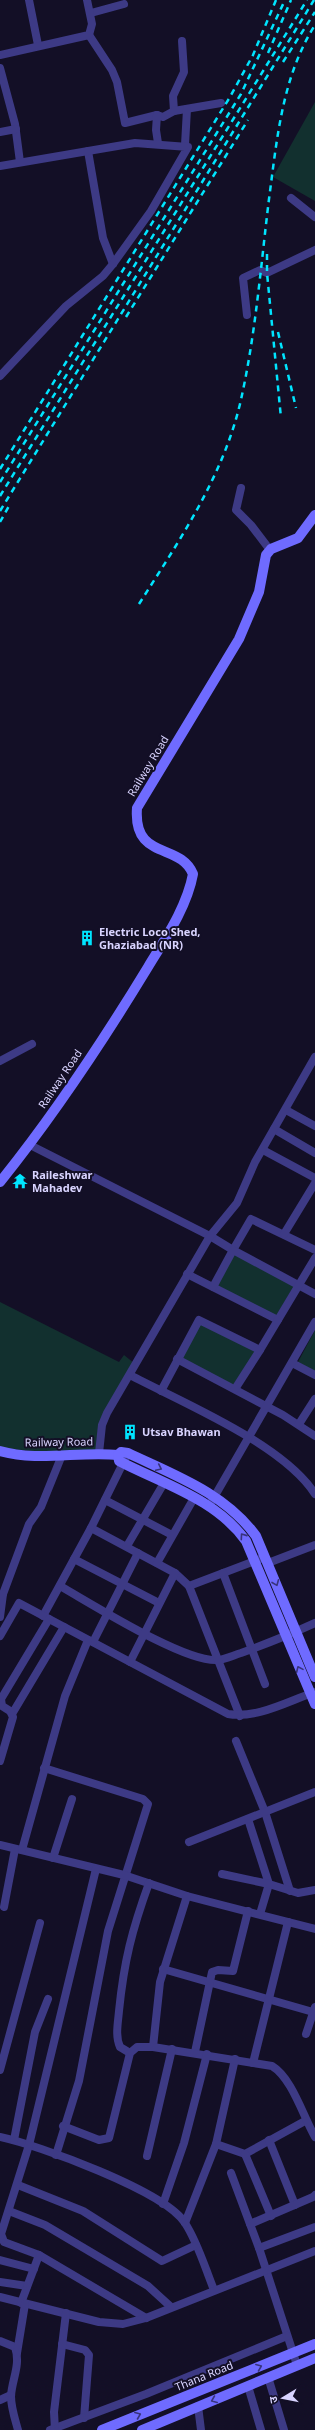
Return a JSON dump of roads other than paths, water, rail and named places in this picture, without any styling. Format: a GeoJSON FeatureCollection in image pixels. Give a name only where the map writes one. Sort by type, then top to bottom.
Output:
{"type":"FeatureCollection","features":[{"type":"Feature","properties":{"kind":"street"},"geometry":{"type":"LineString","coordinates":[[29,0],[38,45]]}},
{"type":"Feature","properties":{"kind":"street"},"geometry":{"type":"LineString","coordinates":[[0,55],[38,45],[89,35],[92,30],[91,13],[87,0]]}},
{"type":"Feature","properties":{"kind":"street"},"geometry":{"type":"LineString","coordinates":[[91,13],[124,4]]}},
{"type":"Feature","properties":{"kind":"street"},"geometry":{"type":"LineString","coordinates":[[89,35],[112,70],[117,82],[125,123],[157,116],[163,117],[174,111],[221,103]]}},
{"type":"Feature","properties":{"kind":"street"},"geometry":{"type":"LineString","coordinates":[[174,111],[173,96],[182,77],[185,66],[182,41]]}},
{"type":"Feature","properties":{"kind":"street"},"geometry":{"type":"LineString","coordinates":[[0,68],[16,129],[20,162]]}},
{"type":"Feature","properties":{"kind":"street"},"geometry":{"type":"LineString","coordinates":[[0,376],[66,306],[103,276],[151,211],[188,147],[185,145],[187,109]]}},
{"type":"Feature","properties":{"kind":"street"},"geometry":{"type":"LineString","coordinates":[[157,116],[156,130],[158,143]]}},
{"type":"Feature","properties":{"kind":"street"},"geometry":{"type":"LineString","coordinates":[[0,132],[16,129]]}},
{"type":"Feature","properties":{"kind":"street"},"geometry":{"type":"LineString","coordinates":[[0,166],[135,143],[185,145]]}},
{"type":"Feature","properties":{"kind":"street"},"geometry":{"type":"LineString","coordinates":[[88,151],[103,238],[113,264]]}},
{"type":"Feature","properties":{"kind":"street"},"geometry":{"type":"LineString","coordinates":[[291,198],[315,218]]}},
{"type":"Feature","properties":{"kind":"street"},"geometry":{"type":"LineString","coordinates":[[247,315],[242,278],[260,270],[267,273],[315,250]]}},
{"type":"Feature","properties":{"kind":"street"},"geometry":{"type":"LineString","coordinates":[[241,488],[236,510],[251,524],[270,550],[298,538],[315,514]]}},
{"type":"Feature","properties":{"kind":"street","name":"Railway Road"},"geometry":{"type":"LineString","coordinates":[[0,1182],[30,1145],[142,977],[169,931],[191,885],[193,874],[185,861],[164,853],[146,841],[138,831],[136,821],[137,808],[239,639],[259,592],[266,556],[270,550]]}},
{"type":"Feature","properties":{"kind":"street"},"geometry":{"type":"LineString","coordinates":[[0,1061],[32,1044]]}},
{"type":"Feature","properties":{"kind":"street"},"geometry":{"type":"LineString","coordinates":[[99,1453],[102,1426],[106,1413],[130,1375],[210,1236],[237,1203],[263,1150],[315,1057]]}},
{"type":"Feature","properties":{"kind":"street"},"geometry":{"type":"LineString","coordinates":[[286,1110],[315,1126]]}},
{"type":"Feature","properties":{"kind":"street"},"geometry":{"type":"LineString","coordinates":[[274,1130],[315,1153]]}},
{"type":"Feature","properties":{"kind":"street"},"geometry":{"type":"LineString","coordinates":[[30,1145],[210,1236],[233,1250],[300,1284],[315,1294]]}},
{"type":"Feature","properties":{"kind":"street"},"geometry":{"type":"LineString","coordinates":[[263,1150],[315,1178]]}},
{"type":"Feature","properties":{"kind":"street"},"geometry":{"type":"LineString","coordinates":[[284,1234],[315,1183]]}},
{"type":"Feature","properties":{"kind":"street"},"geometry":{"type":"LineString","coordinates":[[213,1287],[251,1219],[315,1250]]}},
{"type":"Feature","properties":{"kind":"street"},"geometry":{"type":"LineString","coordinates":[[235,1389],[315,1258]]}},
{"type":"Feature","properties":{"kind":"street"},"geometry":{"type":"LineString","coordinates":[[187,1274],[278,1320]]}},
{"type":"Feature","properties":{"kind":"street"},"geometry":{"type":"LineString","coordinates":[[161,1391],[198,1320],[260,1350]]}},
{"type":"Feature","properties":{"kind":"street"},"geometry":{"type":"LineString","coordinates":[[209,1506],[315,1322]]}},
{"type":"Feature","properties":{"kind":"street"},"geometry":{"type":"LineString","coordinates":[[177,1359],[267,1406],[299,1424],[315,1436]]}},
{"type":"Feature","properties":{"kind":"street"},"geometry":{"type":"LineString","coordinates":[[292,1363],[315,1375]]}},
{"type":"Feature","properties":{"kind":"street"},"geometry":{"type":"LineString","coordinates":[[130,1375],[249,1437],[286,1461],[308,1482],[315,1494]]}},
{"type":"Feature","properties":{"kind":"street"},"geometry":{"type":"LineString","coordinates":[[299,1424],[315,1399]]}},
{"type":"Feature","properties":{"kind":"street","name":"Railway Road"},"geometry":{"type":"LineString","coordinates":[[0,1451],[29,1455],[99,1453],[123,1456]]}},
{"type":"Feature","properties":{"kind":"street"},"geometry":{"type":"LineString","coordinates":[[0,1617],[1,1594],[29,1524],[41,1507],[62,1455]]}},
{"type":"Feature","properties":{"kind":"street"},"geometry":{"type":"LineString","coordinates":[[123,1456],[215,1496],[244,1519],[256,1536],[315,1677]]}},
{"type":"Feature","properties":{"kind":"street"},"geometry":{"type":"LineString","coordinates":[[123,1456],[164,1483],[209,1506],[236,1527],[246,1541],[255,1561],[284,1636],[313,1692],[315,1704]]}},
{"type":"Feature","properties":{"kind":"street"},"geometry":{"type":"LineString","coordinates":[[12,1714],[2,1706],[1,1699],[46,1618],[60,1586],[105,1500],[123,1456]]}},
{"type":"Feature","properties":{"kind":"street"},"geometry":{"type":"LineString","coordinates":[[126,1546],[164,1483]]}},
{"type":"Feature","properties":{"kind":"street"},"geometry":{"type":"LineString","coordinates":[[157,1563],[194,1498]]}},
{"type":"Feature","properties":{"kind":"street"},"geometry":{"type":"LineString","coordinates":[[105,1500],[172,1535]]}},
{"type":"Feature","properties":{"kind":"street"},"geometry":{"type":"LineString","coordinates":[[91,1528],[175,1573],[189,1586],[240,1716]]}},
{"type":"Feature","properties":{"kind":"street"},"geometry":{"type":"LineString","coordinates":[[189,1586],[255,1561],[266,1560],[315,1545]]}},
{"type":"Feature","properties":{"kind":"street"},"geometry":{"type":"LineString","coordinates":[[4,1907],[19,1849],[65,1696],[90,1641],[108,1613],[138,1553]]}},
{"type":"Feature","properties":{"kind":"street"},"geometry":{"type":"LineString","coordinates":[[74,1559],[159,1604]]}},
{"type":"Feature","properties":{"kind":"street"},"geometry":{"type":"LineString","coordinates":[[130,1662],[175,1573]]}},
{"type":"Feature","properties":{"kind":"street"},"geometry":{"type":"LineString","coordinates":[[222,1573],[265,1684]]}},
{"type":"Feature","properties":{"kind":"street"},"geometry":{"type":"LineString","coordinates":[[60,1586],[144,1633],[198,1658],[219,1660],[251,1650],[315,1623]]}},
{"type":"Feature","properties":{"kind":"street"},"geometry":{"type":"LineString","coordinates":[[0,1636],[19,1603],[228,1714],[240,1716],[253,1714],[313,1692]]}},
{"type":"Feature","properties":{"kind":"street"},"geometry":{"type":"LineString","coordinates":[[0,1761],[12,1714],[64,1627]]}},
{"type":"Feature","properties":{"kind":"street"},"geometry":{"type":"LineString","coordinates":[[236,1740],[266,1812],[290,1891]]}},
{"type":"Feature","properties":{"kind":"street"},"geometry":{"type":"LineString","coordinates":[[44,1768],[146,1801],[148,1808],[124,1875],[108,1931],[79,2081],[63,2126],[56,2155]]}},
{"type":"Feature","properties":{"kind":"street"},"geometry":{"type":"LineString","coordinates":[[189,1842],[315,1792]]}},
{"type":"Feature","properties":{"kind":"street"},"geometry":{"type":"LineString","coordinates":[[53,1858],[72,1799]]}},
{"type":"Feature","properties":{"kind":"street"},"geometry":{"type":"LineString","coordinates":[[248,1819],[269,1884],[260,1914]]}},
{"type":"Feature","properties":{"kind":"street"},"geometry":{"type":"LineString","coordinates":[[0,1845],[124,1875],[187,1896],[315,1929]]}},
{"type":"Feature","properties":{"kind":"street"},"geometry":{"type":"LineString","coordinates":[[96,1869],[29,2145],[2,2239],[4,2242],[39,2255],[146,2318]]}},
{"type":"Feature","properties":{"kind":"street"},"geometry":{"type":"LineString","coordinates":[[222,1874],[269,1884],[298,1893],[315,1890]]}},
{"type":"Feature","properties":{"kind":"street"},"geometry":{"type":"LineString","coordinates":[[130,2053],[120,2047],[117,2036],[124,1970],[134,1926],[149,1883]]}},
{"type":"Feature","properties":{"kind":"street"},"geometry":{"type":"LineString","coordinates":[[153,2047],[157,2000],[163,1969],[187,1896]]}},
{"type":"Feature","properties":{"kind":"street"},"geometry":{"type":"LineString","coordinates":[[195,2052],[212,1972],[215,1970],[233,1971],[248,1911]]}},
{"type":"Feature","properties":{"kind":"street"},"geometry":{"type":"LineString","coordinates":[[253,2062],[288,1922]]}},
{"type":"Feature","properties":{"kind":"street"},"geometry":{"type":"LineString","coordinates":[[0,2070],[40,1923]]}},
{"type":"Feature","properties":{"kind":"street"},"geometry":{"type":"LineString","coordinates":[[163,1969],[210,1984],[269,2000],[314,2010],[306,2034]]}},
{"type":"Feature","properties":{"kind":"street"},"geometry":{"type":"LineString","coordinates":[[14,2140],[35,2032],[48,2000]]}},
{"type":"Feature","properties":{"kind":"street"},"geometry":{"type":"LineString","coordinates":[[63,2126],[99,2140],[110,2138],[130,2053],[137,2047],[153,2047],[195,2052],[272,2066],[280,2071],[315,2137]]}},
{"type":"Feature","properties":{"kind":"street"},"geometry":{"type":"LineString","coordinates":[[147,2156],[172,2049]]}},
{"type":"Feature","properties":{"kind":"street"},"geometry":{"type":"LineString","coordinates":[[163,2204],[182,2149],[207,2054]]}},
{"type":"Feature","properties":{"kind":"street"},"geometry":{"type":"LineString","coordinates":[[185,2223],[216,2144],[235,2059]]}},
{"type":"Feature","properties":{"kind":"street"},"geometry":{"type":"LineString","coordinates":[[245,2154],[306,2121]]}},
{"type":"Feature","properties":{"kind":"street"},"geometry":{"type":"LineString","coordinates":[[0,2137],[14,2140],[56,2155],[140,2190],[177,2213],[185,2223],[196,2245],[214,2290]]}},
{"type":"Feature","properties":{"kind":"street"},"geometry":{"type":"LineString","coordinates":[[269,2140],[295,2205]]}},
{"type":"Feature","properties":{"kind":"street"},"geometry":{"type":"LineString","coordinates":[[216,2144],[245,2154],[271,2216]]}},
{"type":"Feature","properties":{"kind":"street"},"geometry":{"type":"LineString","coordinates":[[231,2173],[259,2248],[286,2336],[297,2365]]}},
{"type":"Feature","properties":{"kind":"street"},"geometry":{"type":"LineString","coordinates":[[18,2185],[83,2212],[162,2261],[196,2245]]}},
{"type":"Feature","properties":{"kind":"street"},"geometry":{"type":"LineString","coordinates":[[250,2224],[313,2198],[315,2194]]}},
{"type":"Feature","properties":{"kind":"street"},"geometry":{"type":"LineString","coordinates":[[9,2211],[45,2225],[142,2282],[158,2293],[171,2307]]}},
{"type":"Feature","properties":{"kind":"street"},"geometry":{"type":"LineString","coordinates":[[259,2248],[315,2227]]}},
{"type":"Feature","properties":{"kind":"street"},"geometry":{"type":"LineString","coordinates":[[0,2297],[99,2322],[123,2324],[146,2318],[315,2251]]}},
{"type":"Feature","properties":{"kind":"street"},"geometry":{"type":"LineString","coordinates":[[17,2354],[23,2304],[39,2255]]}},
{"type":"Feature","properties":{"kind":"street"},"geometry":{"type":"LineString","coordinates":[[0,2260],[34,2270]]}},
{"type":"Feature","properties":{"kind":"street"},"geometry":{"type":"LineString","coordinates":[[0,2282],[28,2286]]}},
{"type":"Feature","properties":{"kind":"street"},"geometry":{"type":"LineString","coordinates":[[66,2313],[53,2429],[84,2418],[286,2336]]}},
{"type":"Feature","properties":{"kind":"street"},"geometry":{"type":"LineString","coordinates":[[0,2341],[15,2347],[17,2354],[18,2364],[11,2395],[12,2409],[18,2430]]}},
{"type":"Feature","properties":{"kind":"street"},"geometry":{"type":"LineString","coordinates":[[62,2344],[85,2350],[89,2355],[84,2418]]}},
{"type":"Feature","properties":{"kind":"street","name":"Thana Road"},"geometry":{"type":"LineString","coordinates":[[102,2430],[315,2344]]}},
{"type":"Feature","properties":{"kind":"street"},"geometry":{"type":"LineString","coordinates":[[142,2430],[315,2358]]}},
{"type":"Feature","properties":{"kind":"street"},"geometry":{"type":"LineString","coordinates":[[268,2377],[284,2430]]}},
{"type":"Feature","properties":{"kind":"street"},"geometry":{"type":"LineString","coordinates":[[248,2386],[261,2430]]}},
{"type":"Feature","properties":{"kind":"street"},"geometry":{"type":"LineString","coordinates":[[0,2400],[11,2395]]}},
{"type":"Feature","properties":{"kind":"street"},"geometry":{"type":"LineString","coordinates":[[198,2406],[201,2430]]}},
{"type":"Feature","properties":{"kind":"railway"},"geometry":{"type":"LineString","coordinates":[[0,469],[230,97],[253,55],[276,0]]}},
{"type":"Feature","properties":{"kind":"railway"},"geometry":{"type":"LineString","coordinates":[[0,482],[241,94],[285,0]]}},
{"type":"Feature","properties":{"kind":"railway"},"geometry":{"type":"LineString","coordinates":[[268,53],[291,0]]}},
{"type":"Feature","properties":{"kind":"railway"},"geometry":{"type":"LineString","coordinates":[[0,496],[307,0]]}},
{"type":"Feature","properties":{"kind":"railway"},"geometry":{"type":"LineString","coordinates":[[0,511],[314,0]]}},
{"type":"Feature","properties":{"kind":"railway"},"geometry":{"type":"LineString","coordinates":[[283,62],[315,12]]}},
{"type":"Feature","properties":{"kind":"railway"},"geometry":{"type":"LineString","coordinates":[[139,604],[171,554],[200,504],[225,451],[235,423],[251,346],[278,131],[288,87],[295,66],[315,25]]}},
{"type":"Feature","properties":{"kind":"railway"},"geometry":{"type":"LineString","coordinates":[[126,317],[248,120]]}},
{"type":"Feature","properties":{"kind":"railway"},"geometry":{"type":"LineString","coordinates":[[267,254],[267,273],[281,418]]}},
{"type":"Feature","properties":{"kind":"railway"},"geometry":{"type":"LineString","coordinates":[[278,332],[296,408]]}},
{"type":"Feature","properties":{"kind":"railway"},"geometry":{"type":"LineString","coordinates":[[0,522],[9,506]]}},
{"type":"Feature","properties":{"kind":"place","name":"Electric Loco Shed, Ghaziabad (NR)"},"geometry":{"type":"Point","coordinates":[87,938]}},
{"type":"Feature","properties":{"kind":"place","name":"Raileshwar Mahadev"},"geometry":{"type":"Point","coordinates":[20,1181]}},
{"type":"Feature","properties":{"kind":"place","name":"Utsav Bhawan"},"geometry":{"type":"Point","coordinates":[130,1432]}}]}
